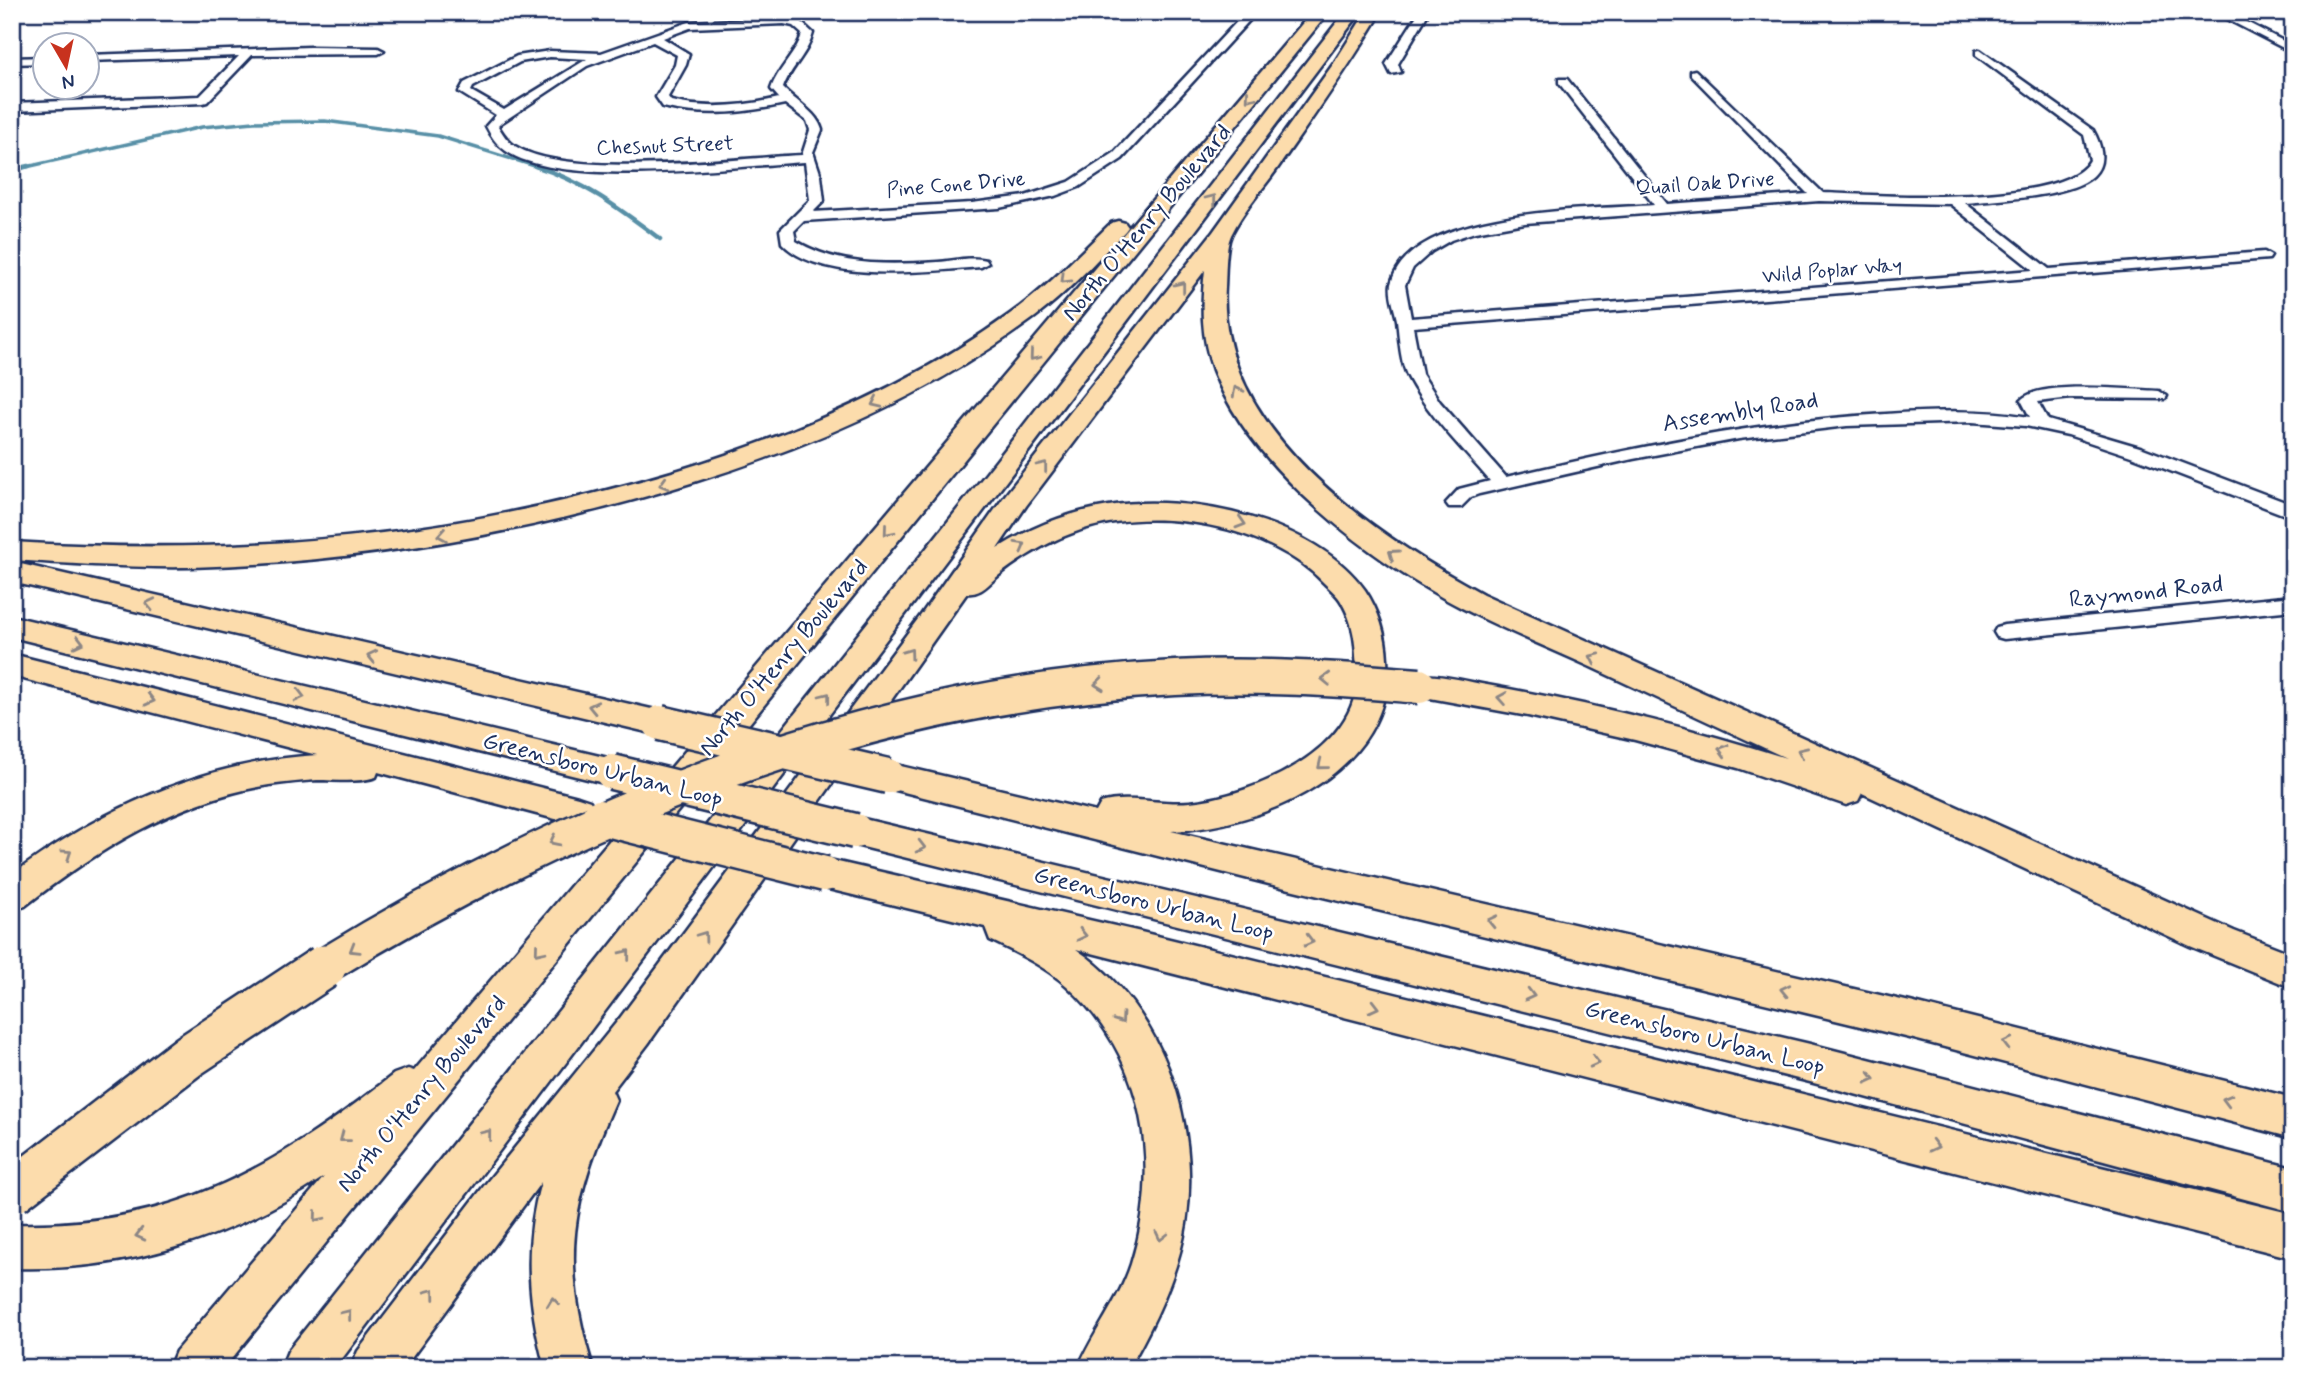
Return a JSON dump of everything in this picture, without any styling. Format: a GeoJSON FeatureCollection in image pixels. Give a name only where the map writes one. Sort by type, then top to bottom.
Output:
{"type":"FeatureCollection","features":[{"type":"Feature","properties":{"kind":"highway","name":"North O'Henry Boulevard"},"geometry":{"type":"LineString","coordinates":[[193,1368],[1321,12]]}},
{"type":"Feature","properties":{"kind":"highway","name":"North O'Henry Boulevard"},"geometry":{"type":"LineString","coordinates":[[305,1368],[1022,445],[1353,12]]}},
{"type":"Feature","properties":{"kind":"highway"},"geometry":{"type":"LineString","coordinates":[[375,1368],[502,1197],[634,1031],[932,622],[1016,500],[1220,236],[1342,64],[1374,12]]}},
{"type":"Feature","properties":{"kind":"highway"},"geometry":{"type":"LineString","coordinates":[[12,551],[166,559],[222,558],[339,549],[399,542],[518,521],[686,477],[800,437],[930,376],[1020,317],[1056,288],[1132,214],[1156,209]]}},
{"type":"Feature","properties":{"kind":"highway"},"geometry":{"type":"LineString","coordinates":[[1220,236],[1213,279],[1214,329],[1228,374],[1242,401],[1277,450],[1320,497],[1392,554],[1433,581],[1473,601],[2221,942]]}},
{"type":"Feature","properties":{"kind":"highway"},"geometry":{"type":"LineString","coordinates":[[932,622],[995,562],[1038,537],[1087,519],[1112,514],[1163,511],[1237,521],[1286,541],[1326,568],[1341,583],[1362,613],[1371,640],[1374,669],[1365,710],[1336,753],[1292,786],[1240,807],[1178,818],[1148,818],[1062,805],[1008,802]]}},
{"type":"Feature","properties":{"kind":"highway"},"geometry":{"type":"LineString","coordinates":[[12,572],[1008,802],[1209,855],[1985,1038],[2293,1118]]}},
{"type":"Feature","properties":{"kind":"highway","name":"Greensboro Urban Loop"},"geometry":{"type":"LineString","coordinates":[[12,626],[1811,1063],[2293,1190]]}},
{"type":"Feature","properties":{"kind":"highway"},"geometry":{"type":"LineString","coordinates":[[12,665],[825,874],[1167,954],[2293,1236]]}},
{"type":"Feature","properties":{"kind":"highway"},"geometry":{"type":"LineString","coordinates":[[12,1192],[118,1109],[216,1038],[312,974],[409,916],[504,865],[585,826],[729,768],[875,723],[949,706],[1061,688],[1172,678],[1253,676],[1336,679],[1419,686],[1578,712],[1743,756],[1844,791],[2293,971]]}},
{"type":"Feature","properties":{"kind":"highway"},"geometry":{"type":"LineString","coordinates":[[12,895],[66,854],[104,831],[145,810],[226,780],[263,772],[335,766],[422,772]]}},
{"type":"Feature","properties":{"kind":"highway"},"geometry":{"type":"LineString","coordinates":[[944,903],[1022,937],[1082,975],[1121,1019],[1139,1048],[1153,1081],[1167,1151],[1168,1187],[1164,1223],[1155,1260],[1141,1299],[1102,1368]]}},
{"type":"Feature","properties":{"kind":"highway"},"geometry":{"type":"LineString","coordinates":[[569,1368],[554,1316],[550,1269],[551,1232],[557,1195],[584,1121],[634,1031]]}},
{"type":"Feature","properties":{"kind":"highway"},"geometry":{"type":"LineString","coordinates":[[12,1245],[40,1248],[77,1246],[137,1237],[235,1202],[288,1175],[333,1147],[456,1051]]}},
{"type":"Feature","properties":{"kind":"street"},"geometry":{"type":"LineString","coordinates":[[535,12],[639,12]]}},
{"type":"Feature","properties":{"kind":"street","name":"Pine Cone Drive"},"geometry":{"type":"LineString","coordinates":[[801,217],[993,205],[1033,199],[1066,189],[1095,174],[1118,156],[1252,12]]}},
{"type":"Feature","properties":{"kind":"street"},"geometry":{"type":"LineString","coordinates":[[1395,72],[1392,64],[1424,12]]}},
{"type":"Feature","properties":{"kind":"street"},"geometry":{"type":"LineString","coordinates":[[2218,12],[2293,50]]}},
{"type":"Feature","properties":{"kind":"street"},"geometry":{"type":"LineString","coordinates":[[604,55],[550,54],[517,58],[468,85],[465,92],[504,115],[583,64],[689,25],[799,20],[808,33],[806,45],[799,57],[780,76],[777,89],[813,119],[816,130],[807,152],[817,176],[817,201],[787,230],[789,243],[802,253],[838,263],[892,268],[981,263]]}},
{"type":"Feature","properties":{"kind":"street"},"geometry":{"type":"LineString","coordinates":[[652,37],[683,54],[683,62],[664,89],[662,97],[667,104],[708,110],[757,107],[787,100]]}},
{"type":"Feature","properties":{"kind":"street"},"geometry":{"type":"LineString","coordinates":[[102,57],[378,51]]}},
{"type":"Feature","properties":{"kind":"street"},"geometry":{"type":"LineString","coordinates":[[12,107],[203,99],[249,52]]}},
{"type":"Feature","properties":{"kind":"street","name":"Quail Oak Drive"},"geometry":{"type":"LineString","coordinates":[[1502,483],[1434,405],[1414,374],[1398,285],[1407,266],[1427,248],[1446,237],[1499,222],[1819,197],[1953,200],[2023,193],[2069,184],[2089,173],[2096,160],[2095,148],[2089,134],[2073,119],[1980,53]]}},
{"type":"Feature","properties":{"kind":"street"},"geometry":{"type":"LineString","coordinates":[[12,61],[32,58]]}},
{"type":"Feature","properties":{"kind":"street"},"geometry":{"type":"LineString","coordinates":[[1695,73],[1819,197]]}},
{"type":"Feature","properties":{"kind":"street"},"geometry":{"type":"LineString","coordinates":[[1563,81],[1664,209]]}},
{"type":"Feature","properties":{"kind":"street","name":"Chesnut Street"},"geometry":{"type":"LineString","coordinates":[[504,115],[492,125],[496,138],[510,149],[529,157],[591,168],[810,158]]}},
{"type":"Feature","properties":{"kind":"street"},"geometry":{"type":"LineString","coordinates":[[1953,200],[2047,274]]}},
{"type":"Feature","properties":{"kind":"street","name":"Wild Poplar Way"},"geometry":{"type":"LineString","coordinates":[[1403,322],[1426,323],[2264,256]]}},
{"type":"Feature","properties":{"kind":"street"},"geometry":{"type":"LineString","coordinates":[[2042,424],[2029,404],[2033,396],[2159,396]]}},
{"type":"Feature","properties":{"kind":"street","name":"Assembly Road"},"geometry":{"type":"LineString","coordinates":[[1455,503],[1465,493],[1502,483],[1698,441],[1808,425],[1945,417],[1989,418],[2042,424],[2119,447],[2293,512]]}},
{"type":"Feature","properties":{"kind":"street","name":"Raymond Road"},"geometry":{"type":"LineString","coordinates":[[2004,632],[2293,603]]}},
{"type":"Feature","properties":{"kind":"waterway"},"geometry":{"type":"LineString","coordinates":[[22,168],[202,127],[254,122],[325,121],[438,136],[541,168]]}},
{"type":"Feature","properties":{"kind":"waterway"},"geometry":{"type":"LineString","coordinates":[[12,170],[29,166]]}},
{"type":"Feature","properties":{"kind":"waterway"},"geometry":{"type":"LineString","coordinates":[[535,166],[541,168]]}},
{"type":"Feature","properties":{"kind":"waterway"},"geometry":{"type":"LineString","coordinates":[[541,168],[585,188],[660,239]]}}]}
